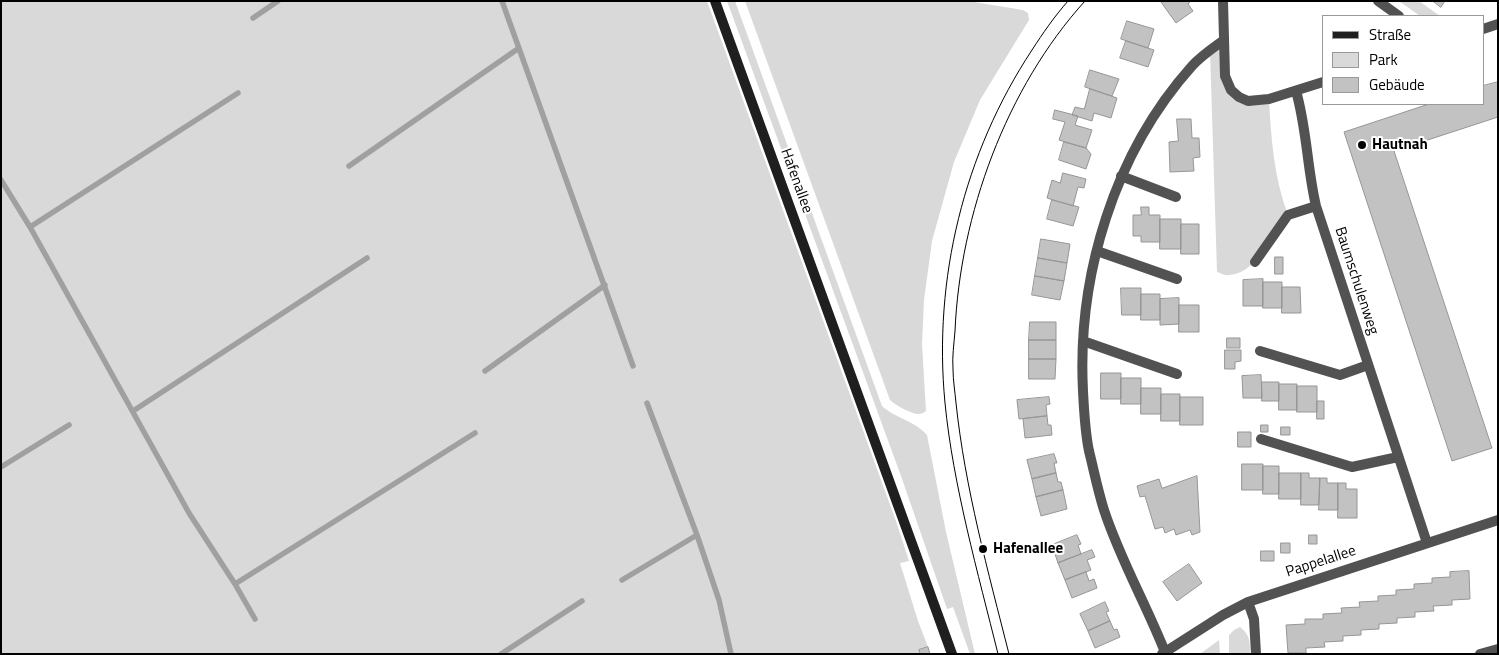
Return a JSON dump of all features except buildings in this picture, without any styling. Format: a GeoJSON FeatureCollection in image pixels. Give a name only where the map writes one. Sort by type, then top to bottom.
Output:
{"type":"FeatureCollection","features":[{"type":"Feature","properties":{"kind":"street","name":"Hafenallee"},"geometry":{"type":"LineString","coordinates":[[715,1],[952,654]]}},
{"type":"Feature","properties":{"kind":"street"},"geometry":{"type":"LineString","coordinates":[[1223,1],[1225,76],[1230,90],[1248,101],[1269,99],[1322,82]]}},
{"type":"Feature","properties":{"kind":"street"},"geometry":{"type":"LineString","coordinates":[[1378,1],[1398,15]]}},
{"type":"Feature","properties":{"kind":"street"},"geometry":{"type":"LineString","coordinates":[[1484,28],[1498,24]]}},
{"type":"Feature","properties":{"kind":"street"},"geometry":{"type":"LineString","coordinates":[[1164,653],[1130,576],[1105,511],[1097,484],[1084,414],[1083,341],[1090,279],[1121,176],[1143,133],[1168,96],[1193,65],[1224,40]]}},
{"type":"Feature","properties":{"kind":"street","name":"Baumschulenweg"},"geometry":{"type":"LineString","coordinates":[[1296,91],[1302,112],[1316,206],[1427,543]]}},
{"type":"Feature","properties":{"kind":"street"},"geometry":{"type":"LineString","coordinates":[[1121,176],[1176,197]]}},
{"type":"Feature","properties":{"kind":"street"},"geometry":{"type":"LineString","coordinates":[[1256,262],[1288,215],[1316,206]]}},
{"type":"Feature","properties":{"kind":"street"},"geometry":{"type":"LineString","coordinates":[[1097,251],[1177,279]]}},
{"type":"Feature","properties":{"kind":"street"},"geometry":{"type":"LineString","coordinates":[[1083,341],[1177,374]]}},
{"type":"Feature","properties":{"kind":"street"},"geometry":{"type":"LineString","coordinates":[[1260,351],[1340,375],[1368,365]]}},
{"type":"Feature","properties":{"kind":"street"},"geometry":{"type":"LineString","coordinates":[[1261,439],[1352,467],[1398,457]]}},
{"type":"Feature","properties":{"kind":"street","name":"Pappelallee"},"geometry":{"type":"LineString","coordinates":[[1164,653],[1223,615],[1248,602],[1498,520]]}},
{"type":"Feature","properties":{"kind":"street"},"geometry":{"type":"LineString","coordinates":[[1248,602],[1254,619],[1256,654]]}},
{"type":"Feature","properties":{"kind":"street"},"geometry":{"type":"LineString","coordinates":[[1480,654],[1498,648]]}},
{"type":"Feature","properties":{"kind":"green space"},"geometry":{"type":"Polygon","coordinates":[[[1,1],[707,1],[897,524],[909,561],[900,563],[928,647],[919,650],[920,654],[1,654],[1,1]]]}},
{"type":"Feature","properties":{"kind":"green space"},"geometry":{"type":"Polygon","coordinates":[[[727,1],[735,1],[882,406],[917,426],[927,435],[946,532],[975,654],[970,654],[953,607],[947,609],[901,476],[727,1]]]}},
{"type":"Feature","properties":{"kind":"green space"},"geometry":{"type":"Polygon","coordinates":[[[745,1],[968,1],[1023,10],[1028,13],[1029,20],[980,100],[954,162],[932,241],[924,300],[922,344],[926,411],[922,413],[912,413],[890,400],[745,1]]]}},
{"type":"Feature","properties":{"kind":"green space"},"geometry":{"type":"Polygon","coordinates":[[[1399,1],[1419,1],[1439,15],[1419,15],[1399,1]]]}},
{"type":"Feature","properties":{"kind":"green space"},"geometry":{"type":"Polygon","coordinates":[[[1224,40],[1225,76],[1239,97],[1269,99],[1276,172],[1288,215],[1270,243],[1255,261],[1238,273],[1227,275],[1217,272],[1210,51],[1224,40]]]}},
{"type":"Feature","properties":{"kind":"green space"},"geometry":{"type":"Polygon","coordinates":[[[1240,627],[1249,639],[1250,654],[1229,654],[1229,635],[1240,627]]]}},
{"type":"Feature","properties":{"kind":"green space"},"geometry":{"type":"Polygon","coordinates":[[[1219,640],[1220,654],[1200,654],[1219,640]]]}},
{"type":"Feature","properties":{"kind":"waterway"},"geometry":{"type":"LineString","coordinates":[[253,18],[278,1]]}},
{"type":"Feature","properties":{"kind":"waterway"},"geometry":{"type":"LineString","coordinates":[[502,1],[633,366]]}},
{"type":"Feature","properties":{"kind":"waterway"},"geometry":{"type":"LineString","coordinates":[[349,166],[519,48]]}},
{"type":"Feature","properties":{"kind":"waterway"},"geometry":{"type":"LineString","coordinates":[[30,227],[238,93]]}},
{"type":"Feature","properties":{"kind":"waterway"},"geometry":{"type":"LineString","coordinates":[[1,180],[30,227],[189,513],[235,584],[255,619]]}},
{"type":"Feature","properties":{"kind":"waterway"},"geometry":{"type":"LineString","coordinates":[[133,411],[367,258]]}},
{"type":"Feature","properties":{"kind":"waterway"},"geometry":{"type":"LineString","coordinates":[[485,371],[605,285]]}},
{"type":"Feature","properties":{"kind":"waterway"},"geometry":{"type":"LineString","coordinates":[[647,403],[697,535],[719,600],[731,654]]}},
{"type":"Feature","properties":{"kind":"waterway"},"geometry":{"type":"LineString","coordinates":[[1,467],[69,425]]}},
{"type":"Feature","properties":{"kind":"waterway"},"geometry":{"type":"LineString","coordinates":[[235,584],[475,433]]}},
{"type":"Feature","properties":{"kind":"waterway"},"geometry":{"type":"LineString","coordinates":[[622,580],[697,535]]}},
{"type":"Feature","properties":{"kind":"waterway"},"geometry":{"type":"LineString","coordinates":[[501,654],[582,601]]}},
{"type":"Feature","properties":{"kind":"tram line"},"geometry":{"type":"LineString","coordinates":[[998,654],[967,529],[949,434],[945,403],[943,356],[944,310],[949,264],[959,219],[971,174],[988,131],[1008,90],[1032,50],[1068,1]]}},
{"type":"Feature","properties":{"kind":"tram line"},"geometry":{"type":"LineString","coordinates":[[1009,654],[971,498],[960,435],[953,364],[959,287],[966,243],[978,199],[992,155],[1010,113],[1032,73],[1057,35],[1085,1]]}},
{"type":"Feature","properties":{"kind":"place","name":"Hautnah"},"geometry":{"type":"Point","coordinates":[1362,145]}},
{"type":"Feature","properties":{"kind":"place","name":"Hafenallee"},"geometry":{"type":"Point","coordinates":[983,549]}}]}
